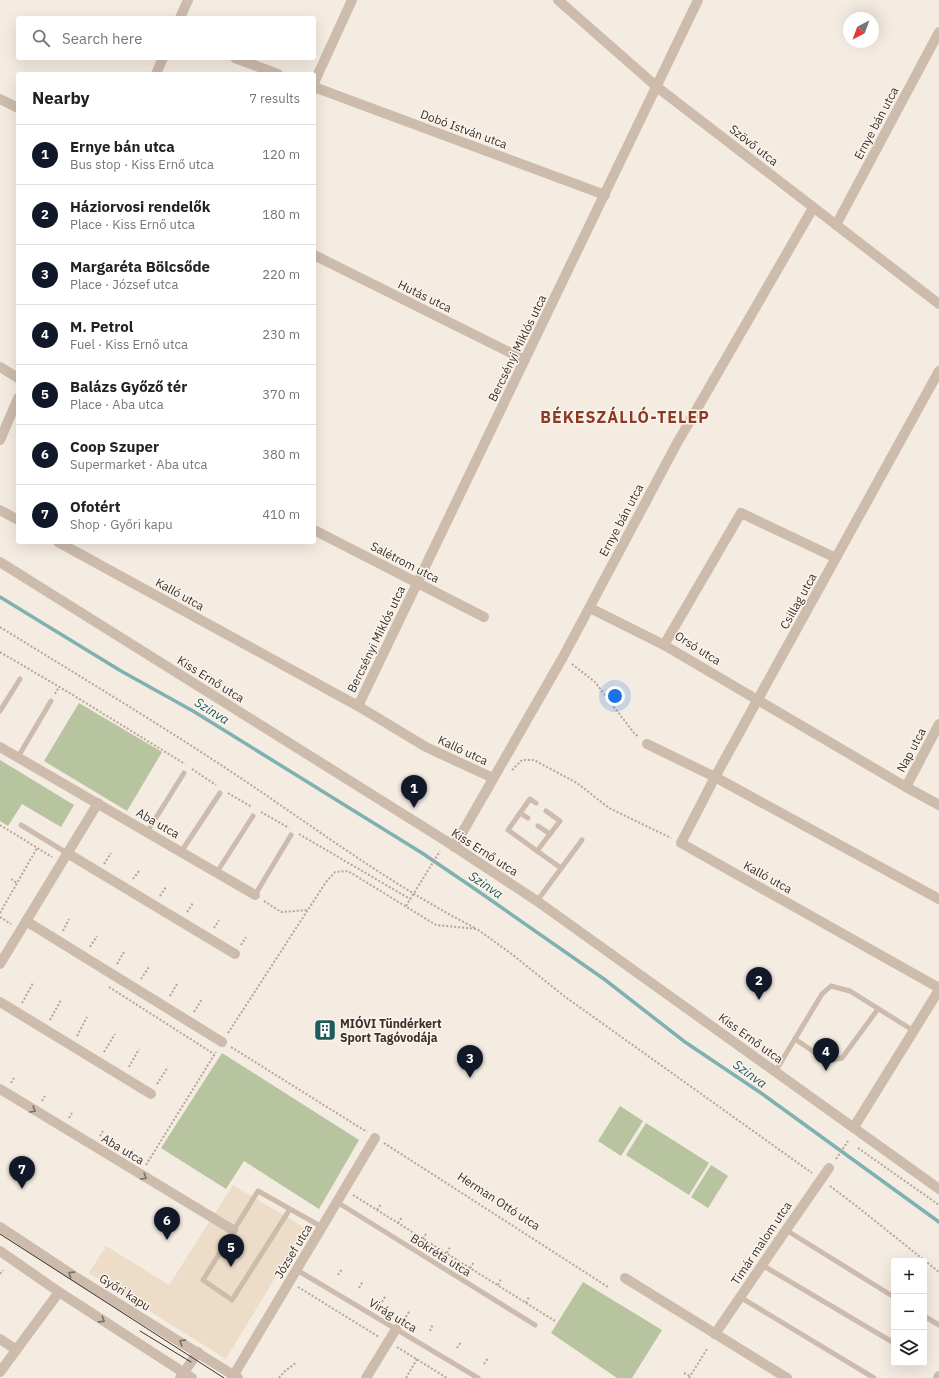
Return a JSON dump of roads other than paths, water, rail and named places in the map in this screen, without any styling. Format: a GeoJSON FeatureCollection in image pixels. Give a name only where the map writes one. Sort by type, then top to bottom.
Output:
{"type":"FeatureCollection","features":[{"type":"Feature","properties":{"kind":"street"},"geometry":{"type":"LineString","coordinates":[[181,16],[188,0]]}},
{"type":"Feature","properties":{"kind":"street"},"geometry":{"type":"LineString","coordinates":[[316,79],[352,0]]}},
{"type":"Feature","properties":{"kind":"street","name":"Szövő utca"},"geometry":{"type":"LineString","coordinates":[[558,0],[657,87],[939,304]]}},
{"type":"Feature","properties":{"kind":"street","name":"Bercsényi Miklós utca"},"geometry":{"type":"LineString","coordinates":[[358,706],[698,0]]}},
{"type":"Feature","properties":{"kind":"street","name":"Ernye bán utca"},"geometry":{"type":"LineString","coordinates":[[836,225],[939,32]]}},
{"type":"Feature","properties":{"kind":"street"},"geometry":{"type":"LineString","coordinates":[[157,72],[162,60]]}},
{"type":"Feature","properties":{"kind":"street"},"geometry":{"type":"LineString","coordinates":[[240,60],[273,72]]}},
{"type":"Feature","properties":{"kind":"street","name":"Dobó István utca"},"geometry":{"type":"LineString","coordinates":[[316,88],[605,195]]}},
{"type":"Feature","properties":{"kind":"street"},"geometry":{"type":"LineString","coordinates":[[0,99],[16,107]]}},
{"type":"Feature","properties":{"kind":"street","name":"Ernye bán utca"},"geometry":{"type":"LineString","coordinates":[[454,847],[563,657],[676,445],[813,208]]}},
{"type":"Feature","properties":{"kind":"street","name":"Hutás utca"},"geometry":{"type":"LineString","coordinates":[[316,256],[525,360]]}},
{"type":"Feature","properties":{"kind":"street"},"geometry":{"type":"LineString","coordinates":[[0,367],[16,377]]}},
{"type":"Feature","properties":{"kind":"street","name":"Csillag utca"},"geometry":{"type":"LineString","coordinates":[[681,843],[715,777],[939,371]]}},
{"type":"Feature","properties":{"kind":"street"},"geometry":{"type":"LineString","coordinates":[[0,440],[16,403]]}},
{"type":"Feature","properties":{"kind":"street"},"geometry":{"type":"LineString","coordinates":[[0,510],[16,519]]}},
{"type":"Feature","properties":{"kind":"street","name":"Orsó utca"},"geometry":{"type":"LineString","coordinates":[[836,558],[741,513],[664,644],[939,805]]}},
{"type":"Feature","properties":{"kind":"street","name":"Salétrom utca"},"geometry":{"type":"LineString","coordinates":[[316,531],[484,617]]}},
{"type":"Feature","properties":{"kind":"street","name":"Kalló utca"},"geometry":{"type":"LineString","coordinates":[[62,544],[358,706],[426,747],[493,778]]}},
{"type":"Feature","properties":{"kind":"street","name":"Kiss Ernő utca"},"geometry":{"type":"LineString","coordinates":[[0,562],[454,847],[537,901],[939,1189]]}},
{"type":"Feature","properties":{"kind":"street"},"geometry":{"type":"LineString","coordinates":[[590,608],[664,644]]}},
{"type":"Feature","properties":{"kind":"street","name":"Nap utca"},"geometry":{"type":"LineString","coordinates":[[906,787],[939,724]]}},
{"type":"Feature","properties":{"kind":"street"},"geometry":{"type":"LineString","coordinates":[[647,744],[715,777],[939,899]]}},
{"type":"Feature","properties":{"kind":"street","name":"Aba utca"},"geometry":{"type":"LineString","coordinates":[[0,747],[255,895]]}},
{"type":"Feature","properties":{"kind":"street"},"geometry":{"type":"LineString","coordinates":[[0,964],[98,803]]}},
{"type":"Feature","properties":{"kind":"street","name":"Kalló utca"},"geometry":{"type":"LineString","coordinates":[[681,843],[939,989]]}},
{"type":"Feature","properties":{"kind":"street"},"geometry":{"type":"LineString","coordinates":[[68,853],[235,954]]}},
{"type":"Feature","properties":{"kind":"street"},"geometry":{"type":"LineString","coordinates":[[26,921],[222,1042]]}},
{"type":"Feature","properties":{"kind":"street"},"geometry":{"type":"LineString","coordinates":[[854,1127],[939,989]]}},
{"type":"Feature","properties":{"kind":"street"},"geometry":{"type":"LineString","coordinates":[[0,1002],[151,1094]]}},
{"type":"Feature","properties":{"kind":"street","name":"Aba utca"},"geometry":{"type":"LineString","coordinates":[[0,1089],[233,1230]]}},
{"type":"Feature","properties":{"kind":"street","name":"József utca"},"geometry":{"type":"LineString","coordinates":[[235,1377],[375,1138]]}},
{"type":"Feature","properties":{"kind":"street","name":"Tímár malom utca"},"geometry":{"type":"LineString","coordinates":[[715,1334],[829,1168]]}},
{"type":"Feature","properties":{"kind":"street","name":"Győri kapu"},"geometry":{"type":"LineString","coordinates":[[0,1227],[74,1276],[198,1352],[235,1377]]}},
{"type":"Feature","properties":{"kind":"street"},"geometry":{"type":"LineString","coordinates":[[0,1251],[185,1376],[198,1352]]}},
{"type":"Feature","properties":{"kind":"street"},"geometry":{"type":"LineString","coordinates":[[625,1278],[787,1378]]}},
{"type":"Feature","properties":{"kind":"street"},"geometry":{"type":"LineString","coordinates":[[0,1372],[59,1292]]}},
{"type":"Feature","properties":{"kind":"street"},"geometry":{"type":"LineString","coordinates":[[366,1378],[396,1329]]}},
{"type":"Feature","properties":{"kind":"street"},"geometry":{"type":"LineString","coordinates":[[0,1339],[15,1350]]}},
{"type":"Feature","properties":{"kind":"lane"},"geometry":{"type":"LineString","coordinates":[[0,711],[20,679]]}},
{"type":"Feature","properties":{"kind":"lane"},"geometry":{"type":"LineString","coordinates":[[18,757],[51,701]]}},
{"type":"Feature","properties":{"kind":"lane"},"geometry":{"type":"LineString","coordinates":[[147,832],[184,773]]}},
{"type":"Feature","properties":{"kind":"lane"},"geometry":{"type":"LineString","coordinates":[[181,852],[220,793]]}},
{"type":"Feature","properties":{"kind":"lane"},"geometry":{"type":"LineString","coordinates":[[536,803],[530,799],[508,830],[561,868]]}},
{"type":"Feature","properties":{"kind":"lane"},"geometry":{"type":"LineString","coordinates":[[537,851],[560,821],[546,811]]}},
{"type":"Feature","properties":{"kind":"lane"},"geometry":{"type":"LineString","coordinates":[[520,813],[528,818]]}},
{"type":"Feature","properties":{"kind":"lane"},"geometry":{"type":"LineString","coordinates":[[217,872],[253,816]]}},
{"type":"Feature","properties":{"kind":"lane"},"geometry":{"type":"LineString","coordinates":[[21,825],[68,853]]}},
{"type":"Feature","properties":{"kind":"lane"},"geometry":{"type":"LineString","coordinates":[[538,826],[550,834]]}},
{"type":"Feature","properties":{"kind":"lane"},"geometry":{"type":"LineString","coordinates":[[255,895],[292,832]]}},
{"type":"Feature","properties":{"kind":"lane"},"geometry":{"type":"LineString","coordinates":[[537,901],[582,840]]}},
{"type":"Feature","properties":{"kind":"lane"},"geometry":{"type":"LineString","coordinates":[[775,1072],[822,994],[832,986],[850,991],[914,1031]]}},
{"type":"Feature","properties":{"kind":"lane"},"geometry":{"type":"LineString","coordinates":[[795,1038],[827,1060],[842,1058],[878,1009]]}},
{"type":"Feature","properties":{"kind":"lane"},"geometry":{"type":"LineString","coordinates":[[290,1209],[232,1300],[203,1280],[258,1191],[290,1209],[322,1227]]}},
{"type":"Feature","properties":{"kind":"lane","name":"Bokréta utca"},"geometry":{"type":"LineString","coordinates":[[337,1202],[535,1325]]}},
{"type":"Feature","properties":{"kind":"lane"},"geometry":{"type":"LineString","coordinates":[[786,1230],[891,1295]]}},
{"type":"Feature","properties":{"kind":"lane"},"geometry":{"type":"LineString","coordinates":[[762,1265],[891,1341]]}},
{"type":"Feature","properties":{"kind":"lane","name":"Virág utca"},"geometry":{"type":"LineString","coordinates":[[297,1270],[478,1378]]}},
{"type":"Feature","properties":{"kind":"lane"},"geometry":{"type":"LineString","coordinates":[[740,1297],[874,1378]]}},
{"type":"Feature","properties":{"kind":"lane"},"geometry":{"type":"LineString","coordinates":[[927,1318],[939,1325]]}},
{"type":"Feature","properties":{"kind":"waterway","name":"Szinva"},"geometry":{"type":"LineString","coordinates":[[0,597],[121,671],[193,711],[422,853],[604,979],[685,1042],[761,1093],[939,1222]]}},
{"type":"Feature","properties":{"kind":"tram line"},"geometry":{"type":"LineString","coordinates":[[0,1234],[224,1378]]}},
{"type":"Feature","properties":{"kind":"tram line"},"geometry":{"type":"LineString","coordinates":[[140,1331],[191,1362]]}},
{"type":"Feature","properties":{"kind":"place","name":"Ernye bán utca"},"geometry":{"type":"Point","coordinates":[414,808]}},
{"type":"Feature","properties":{"kind":"place","name":"Háziorvosi rendelők"},"geometry":{"type":"Point","coordinates":[759,1000]}},
{"type":"Feature","properties":{"kind":"place","name":"MIÓVI Tündérkert Sport Tagóvodája"},"geometry":{"type":"Point","coordinates":[325,1030]}},
{"type":"Feature","properties":{"kind":"place","name":"M. Petrol"},"geometry":{"type":"Point","coordinates":[826,1071]}},
{"type":"Feature","properties":{"kind":"place","name":"Margaréta Bölcsőde"},"geometry":{"type":"Point","coordinates":[470,1078]}},
{"type":"Feature","properties":{"kind":"place","name":"Ofotért"},"geometry":{"type":"Point","coordinates":[22,1189]}},
{"type":"Feature","properties":{"kind":"place","name":"Coop Szuper"},"geometry":{"type":"Point","coordinates":[167,1240]}},
{"type":"Feature","properties":{"kind":"place","name":"Balázs Győző tér"},"geometry":{"type":"Point","coordinates":[231,1267]}},
{"type":"Feature","properties":{"kind":"district","name":"BÉKESZÁLLÓ-TELEP"},"geometry":{"type":"Point","coordinates":[625,417]}}]}
